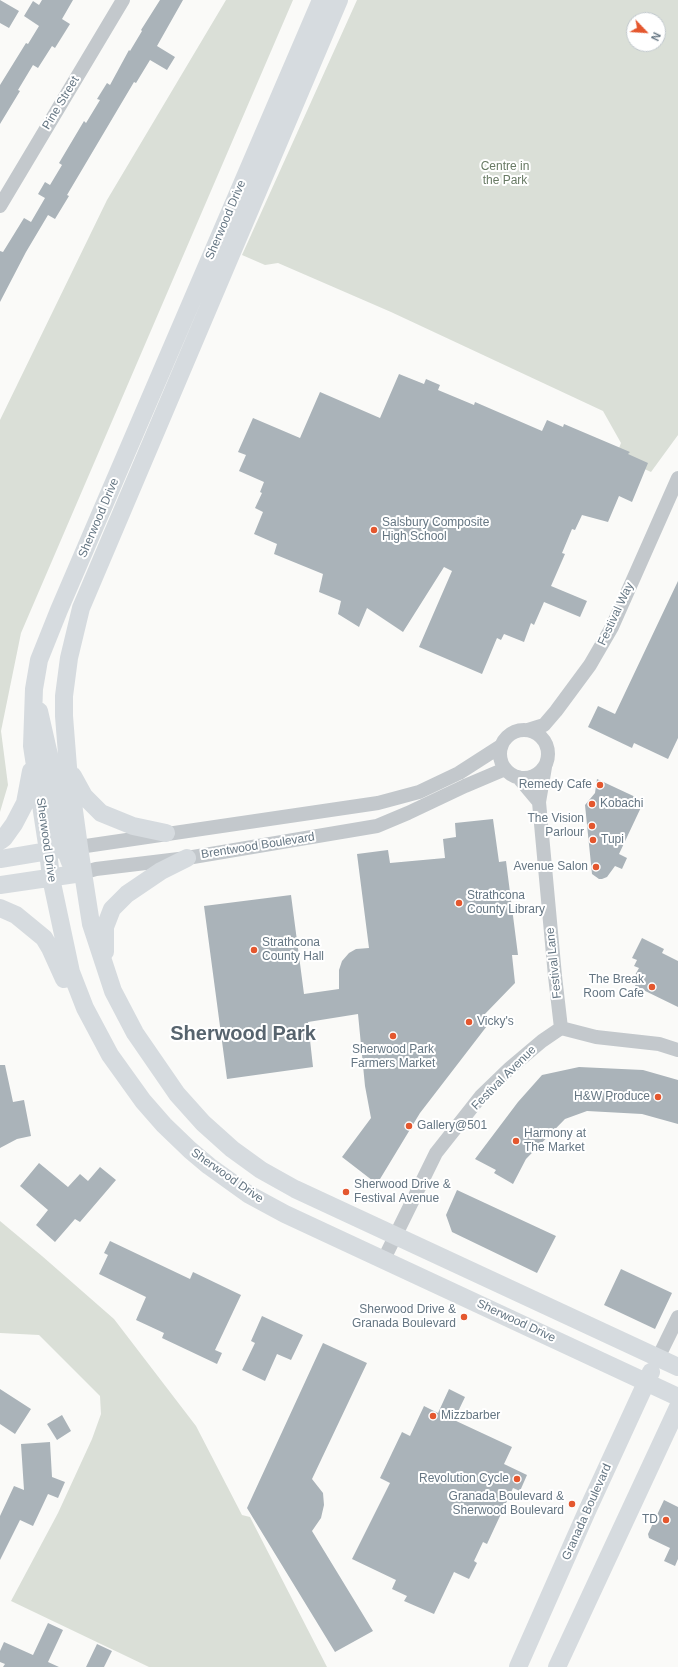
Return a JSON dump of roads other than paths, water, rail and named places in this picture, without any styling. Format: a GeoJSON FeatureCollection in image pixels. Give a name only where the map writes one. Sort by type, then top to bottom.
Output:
{"type":"FeatureCollection","features":[{"type":"Feature","properties":{"kind":"main road","name":"Sherwood Drive"},"geometry":{"type":"LineString","coordinates":[[321,0],[59,610],[39,660],[34,688],[32,728],[34,758],[64,849],[82,873],[91,924],[113,991],[135,1033],[177,1094],[203,1123],[232,1149],[261,1170],[295,1189],[678,1367]]}},
{"type":"Feature","properties":{"kind":"main road","name":"Sherwood Drive"},"geometry":{"type":"LineString","coordinates":[[339,0],[81,608],[69,658],[64,696],[68,767],[64,849],[51,878],[71,972],[85,1008],[110,1055],[143,1101],[164,1125],[190,1150],[209,1166],[248,1194],[285,1214],[678,1397]]}},
{"type":"Feature","properties":{"kind":"main road"},"geometry":{"type":"LineString","coordinates":[[34,688],[49,755],[64,849]]}},
{"type":"Feature","properties":{"kind":"main road"},"geometry":{"type":"LineString","coordinates":[[0,841],[14,824],[25,803],[34,758]]}},
{"type":"Feature","properties":{"kind":"main road"},"geometry":{"type":"LineString","coordinates":[[68,767],[84,796],[101,813],[133,826],[166,833]]}},
{"type":"Feature","properties":{"kind":"main road","name":"Brentwood Boulevard"},"geometry":{"type":"LineString","coordinates":[[0,859],[64,849]]}},
{"type":"Feature","properties":{"kind":"main road"},"geometry":{"type":"LineString","coordinates":[[105,969],[105,926],[112,909],[127,894],[161,871],[186,858]]}},
{"type":"Feature","properties":{"kind":"main road","name":"Brentwood Boulevard"},"geometry":{"type":"LineString","coordinates":[[0,885],[82,873]]}},
{"type":"Feature","properties":{"kind":"main road"},"geometry":{"type":"LineString","coordinates":[[0,908],[16,915],[44,938],[53,954],[66,984],[85,1008]]}},
{"type":"Feature","properties":{"kind":"main road","name":"Granada Boulevard"},"geometry":{"type":"LineString","coordinates":[[518,1667],[587,1511],[658,1358]]}},
{"type":"Feature","properties":{"kind":"main road"},"geometry":{"type":"LineString","coordinates":[[557,1667],[678,1407]]}},
{"type":"Feature","properties":{"kind":"street","name":"Pine Street"},"geometry":{"type":"LineString","coordinates":[[2,200],[123,0]]}},
{"type":"Feature","properties":{"kind":"street","name":"Festival Way"},"geometry":{"type":"LineString","coordinates":[[528,730],[544,724],[556,711],[590,665],[612,627],[678,478]]}},
{"type":"Feature","properties":{"kind":"street"},"geometry":{"type":"LineString","coordinates":[[518,778],[533,776],[540,773],[545,767],[549,752],[547,744],[536,732],[520,730],[512,733],[505,739],[501,746],[500,754],[501,762],[506,769],[518,778],[539,802]]}},
{"type":"Feature","properties":{"kind":"street","name":"Brentwood Boulevard"},"geometry":{"type":"LineString","coordinates":[[64,849],[166,833],[358,807],[390,800],[419,792],[459,773],[501,746]]}},
{"type":"Feature","properties":{"kind":"street","name":"Festival Lane"},"geometry":{"type":"LineString","coordinates":[[545,767],[539,802],[561,1028]]}},
{"type":"Feature","properties":{"kind":"street","name":"Brentwood Boulevard"},"geometry":{"type":"LineString","coordinates":[[82,873],[96,869],[186,858],[377,826],[464,786],[506,769]]}},
{"type":"Feature","properties":{"kind":"street"},"geometry":{"type":"LineString","coordinates":[[561,1028],[596,1037],[659,1044],[678,1050]]}},
{"type":"Feature","properties":{"kind":"street","name":"Festival Avenue"},"geometry":{"type":"LineString","coordinates":[[384,1259],[436,1153],[481,1096],[510,1068],[542,1041],[561,1028]]}},
{"type":"Feature","properties":{"kind":"street"},"geometry":{"type":"LineString","coordinates":[[658,1358],[678,1317]]}},
{"type":"Feature","properties":{"kind":"place","name":"Salsbury Composite High School"},"geometry":{"type":"Point","coordinates":[374,530]}},
{"type":"Feature","properties":{"kind":"place","name":"Remedy Cafe"},"geometry":{"type":"Point","coordinates":[600,785]}},
{"type":"Feature","properties":{"kind":"place","name":"Kobachi"},"geometry":{"type":"Point","coordinates":[592,804]}},
{"type":"Feature","properties":{"kind":"place","name":"The Vision Parlour"},"geometry":{"type":"Point","coordinates":[592,826]}},
{"type":"Feature","properties":{"kind":"place","name":"Tupi"},"geometry":{"type":"Point","coordinates":[593,840]}},
{"type":"Feature","properties":{"kind":"place","name":"Avenue Salon"},"geometry":{"type":"Point","coordinates":[596,867]}},
{"type":"Feature","properties":{"kind":"place","name":"Strathcona County Library"},"geometry":{"type":"Point","coordinates":[459,903]}},
{"type":"Feature","properties":{"kind":"place","name":"Strathcona County Hall"},"geometry":{"type":"Point","coordinates":[254,950]}},
{"type":"Feature","properties":{"kind":"place","name":"The Break Room Cafe"},"geometry":{"type":"Point","coordinates":[652,987]}},
{"type":"Feature","properties":{"kind":"place","name":"Vicky's"},"geometry":{"type":"Point","coordinates":[469,1022]}},
{"type":"Feature","properties":{"kind":"place","name":"Sherwood Park Farmers Market"},"geometry":{"type":"Point","coordinates":[393,1036]}},
{"type":"Feature","properties":{"kind":"place","name":"H&W Produce"},"geometry":{"type":"Point","coordinates":[658,1097]}},
{"type":"Feature","properties":{"kind":"place","name":"Gallery@501"},"geometry":{"type":"Point","coordinates":[409,1126]}},
{"type":"Feature","properties":{"kind":"place","name":"Harmony at The Market"},"geometry":{"type":"Point","coordinates":[516,1141]}},
{"type":"Feature","properties":{"kind":"place","name":"Sherwood Drive & Festival Avenue"},"geometry":{"type":"Point","coordinates":[346,1192]}},
{"type":"Feature","properties":{"kind":"place","name":"Sherwood Drive & Granada Boulevard"},"geometry":{"type":"Point","coordinates":[464,1317]}},
{"type":"Feature","properties":{"kind":"place","name":"Mizzbarber"},"geometry":{"type":"Point","coordinates":[433,1416]}},
{"type":"Feature","properties":{"kind":"place","name":"Revolution Cycle"},"geometry":{"type":"Point","coordinates":[517,1479]}},
{"type":"Feature","properties":{"kind":"place","name":"Granada Boulevard & Sherwood Boulevard"},"geometry":{"type":"Point","coordinates":[572,1504]}},
{"type":"Feature","properties":{"kind":"place","name":"TD"},"geometry":{"type":"Point","coordinates":[666,1520]}},
{"type":"Feature","properties":{"kind":"district","name":"Sherwood Park"},"geometry":{"type":"Point","coordinates":[243,1034]}},
{"type":"Feature","properties":{"kind":"park label","name":"Centre in the Park"},"geometry":{"type":"Point","coordinates":[505,174]}}]}
